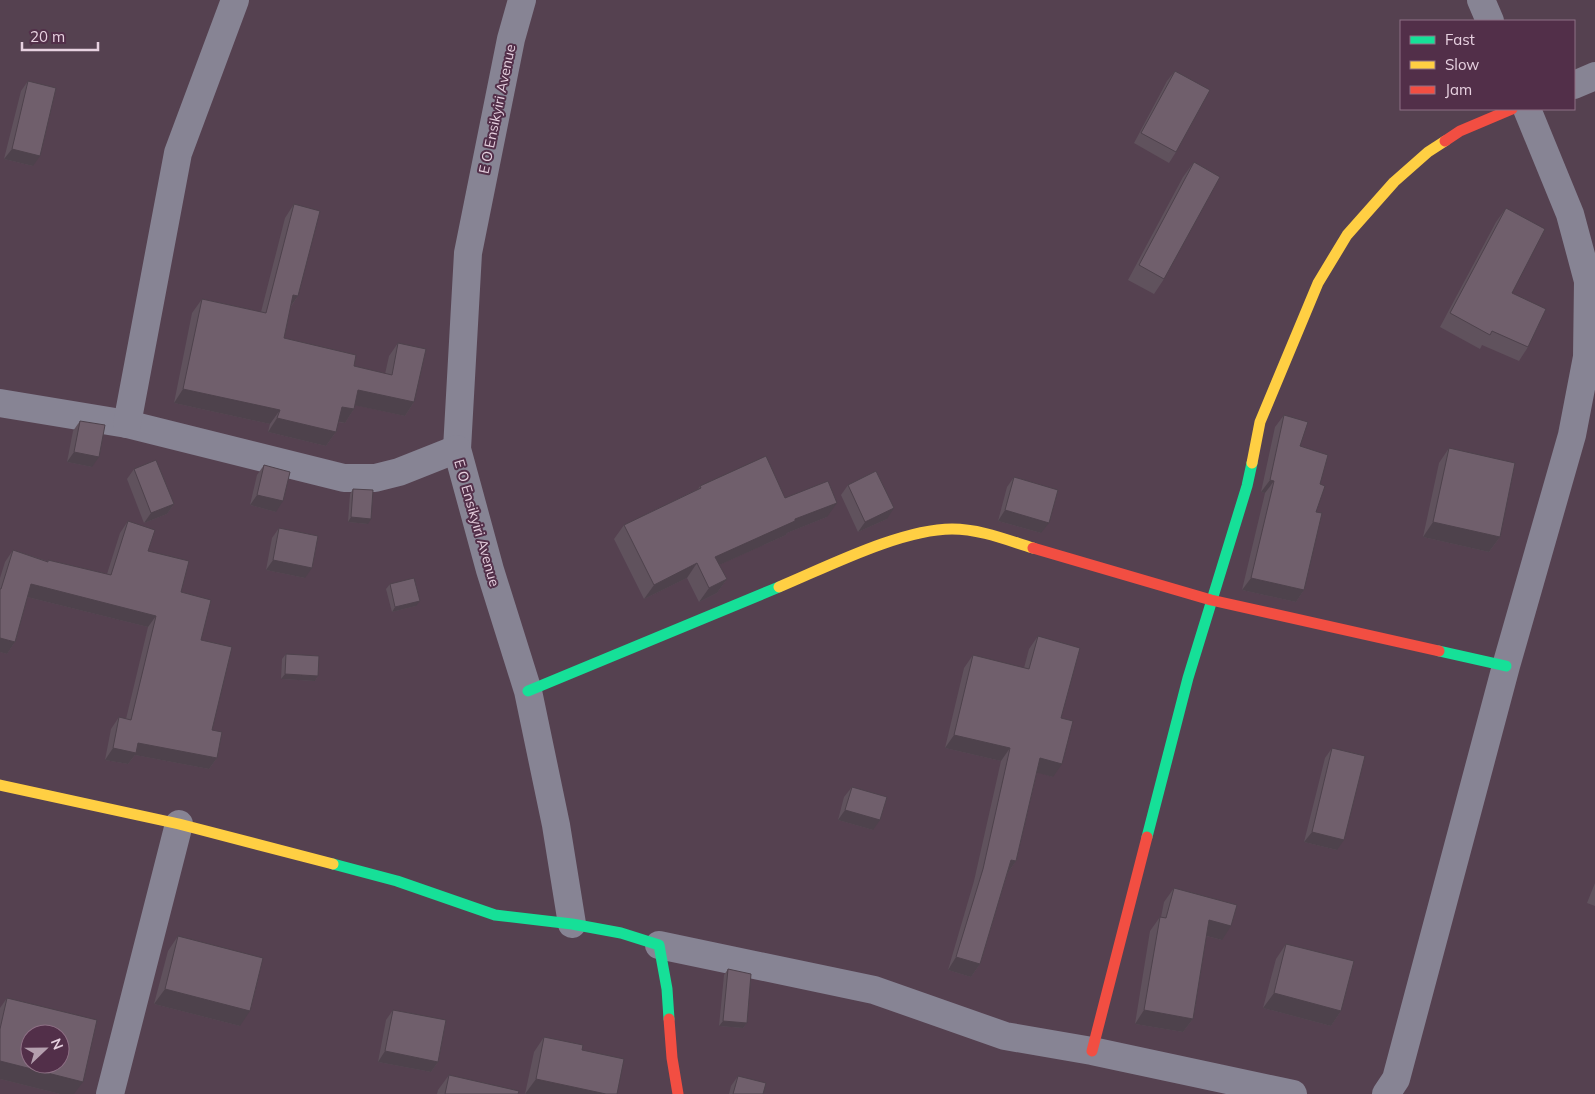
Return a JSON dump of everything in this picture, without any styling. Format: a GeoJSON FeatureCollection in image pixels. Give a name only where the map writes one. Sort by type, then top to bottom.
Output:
{"type":"FeatureCollection","features":[{"type":"Feature","properties":{"kind":"street"},"geometry":{"type":"LineString","coordinates":[[127,424],[178,153],[235,0]]}},
{"type":"Feature","properties":{"kind":"street","name":"E O Ensikyiri Avenue"},"geometry":{"type":"LineString","coordinates":[[522,0],[511,39],[468,253],[457,449],[490,570],[528,692],[556,825],[572,924]]}},
{"type":"Feature","properties":{"kind":"street"},"geometry":{"type":"LineString","coordinates":[[1481,0],[1490,20]]}},
{"type":"Feature","properties":{"kind":"street"},"geometry":{"type":"LineString","coordinates":[[1575,85],[1595,76]]}},
{"type":"Feature","properties":{"kind":"street"},"geometry":{"type":"LineString","coordinates":[[1092,1051],[1188,678],[1247,486],[1260,422],[1318,283],[1348,235],[1401,176],[1428,152],[1460,131],[1510,110]]}},
{"type":"Feature","properties":{"kind":"street"},"geometry":{"type":"LineString","coordinates":[[1386,1094],[1396,1079],[1506,666],[1572,435],[1587,357],[1588,281],[1570,214],[1527,110]]}},
{"type":"Feature","properties":{"kind":"street"},"geometry":{"type":"LineString","coordinates":[[0,403],[127,424],[344,478],[374,478],[400,472],[457,449]]}},
{"type":"Feature","properties":{"kind":"street"},"geometry":{"type":"LineString","coordinates":[[528,692],[864,552],[905,537],[951,529],[974,532],[1211,600],[1506,666]]}},
{"type":"Feature","properties":{"kind":"street"},"geometry":{"type":"LineString","coordinates":[[0,785],[179,824],[397,881],[495,915],[572,924],[620,933],[659,945],[874,990],[1005,1036],[1092,1051],[1293,1094]]}},
{"type":"Feature","properties":{"kind":"street"},"geometry":{"type":"LineString","coordinates":[[110,1094],[179,824]]}},
{"type":"Feature","properties":{"kind":"street"},"geometry":{"type":"LineString","coordinates":[[659,945],[667,989],[672,1058],[678,1094]]}},
{"type":"Feature","properties":{"kind":"building"},"geometry":{"type":"Polygon","coordinates":[[[1175,71],[1210,90],[1176,152],[1141,133],[1175,71]]]}},
{"type":"Feature","properties":{"kind":"building"},"geometry":{"type":"Polygon","coordinates":[[[28,81],[56,88],[40,156],[12,149],[28,81]]]}},
{"type":"Feature","properties":{"kind":"building"},"geometry":{"type":"Polygon","coordinates":[[[1194,162],[1220,177],[1164,279],[1139,265],[1194,162]]]}},
{"type":"Feature","properties":{"kind":"building"},"geometry":{"type":"Polygon","coordinates":[[[294,204],[320,211],[298,296],[293,295],[284,338],[356,355],[354,366],[392,375],[398,343],[426,349],[414,402],[358,390],[354,409],[342,407],[336,432],[277,418],[280,410],[183,389],[202,299],[266,313],[294,204]]]}},
{"type":"Feature","properties":{"kind":"building"},"geometry":{"type":"Polygon","coordinates":[[[1506,208],[1545,229],[1512,293],[1546,309],[1528,347],[1492,331],[1490,335],[1450,313],[1506,208]]]}},
{"type":"Feature","properties":{"kind":"building"},"geometry":{"type":"Polygon","coordinates":[[[1284,415],[1308,422],[1300,446],[1328,455],[1320,484],[1325,486],[1316,512],[1322,513],[1304,590],[1251,578],[1274,481],[1270,480],[1284,415]]]}},
{"type":"Feature","properties":{"kind":"building"},"geometry":{"type":"Polygon","coordinates":[[[80,421],[105,425],[99,457],[74,452],[80,421]]]}},
{"type":"Feature","properties":{"kind":"building"},"geometry":{"type":"Polygon","coordinates":[[[1449,448],[1515,463],[1500,537],[1433,522],[1449,448]]]}},
{"type":"Feature","properties":{"kind":"building"},"geometry":{"type":"Polygon","coordinates":[[[766,456],[785,498],[828,481],[837,503],[795,519],[795,521],[715,557],[727,579],[709,588],[697,563],[654,585],[624,525],[701,488],[700,486],[766,456]]]}},
{"type":"Feature","properties":{"kind":"building"},"geometry":{"type":"Polygon","coordinates":[[[156,460],[174,504],[151,513],[134,469],[156,460]]]}},
{"type":"Feature","properties":{"kind":"building"},"geometry":{"type":"Polygon","coordinates":[[[264,465],[290,472],[283,501],[257,495],[264,465]]]}},
{"type":"Feature","properties":{"kind":"building"},"geometry":{"type":"Polygon","coordinates":[[[876,471],[894,508],[865,522],[848,485],[876,471]]]}},
{"type":"Feature","properties":{"kind":"building"},"geometry":{"type":"Polygon","coordinates":[[[1014,477],[1058,490],[1049,523],[1005,510],[1014,477]]]}},
{"type":"Feature","properties":{"kind":"building"},"geometry":{"type":"Polygon","coordinates":[[[353,489],[373,490],[371,519],[351,517],[353,489]]]}},
{"type":"Feature","properties":{"kind":"building"},"geometry":{"type":"Polygon","coordinates":[[[128,521],[155,530],[148,551],[189,561],[181,592],[211,600],[201,640],[232,647],[212,730],[222,732],[217,758],[138,743],[136,753],[113,748],[119,717],[131,720],[156,616],[31,584],[15,642],[0,638],[0,589],[13,550],[48,562],[48,560],[111,575],[128,521]]]}},
{"type":"Feature","properties":{"kind":"building"},"geometry":{"type":"Polygon","coordinates":[[[279,528],[318,536],[312,568],[273,560],[279,528]]]}},
{"type":"Feature","properties":{"kind":"building"},"geometry":{"type":"Polygon","coordinates":[[[414,578],[420,601],[395,607],[390,584],[414,578]]]}},
{"type":"Feature","properties":{"kind":"building"},"geometry":{"type":"Polygon","coordinates":[[[1038,636],[1080,648],[1061,718],[1073,721],[1062,764],[1040,758],[1016,861],[1011,860],[980,964],[956,957],[983,869],[1010,748],[954,735],[973,655],[1029,669],[1038,636]]]}},
{"type":"Feature","properties":{"kind":"building"},"geometry":{"type":"Polygon","coordinates":[[[286,654],[319,656],[318,676],[285,674],[286,654]]]}},
{"type":"Feature","properties":{"kind":"building"},"geometry":{"type":"Polygon","coordinates":[[[1332,748],[1365,756],[1344,840],[1312,832],[1332,748]]]}},
{"type":"Feature","properties":{"kind":"building"},"geometry":{"type":"Polygon","coordinates":[[[852,787],[887,797],[880,820],[845,810],[852,787]]]}},
{"type":"Feature","properties":{"kind":"building"},"geometry":{"type":"Polygon","coordinates":[[[1174,888],[1237,905],[1231,926],[1209,920],[1193,1019],[1144,1010],[1160,917],[1166,918],[1174,888]]]}},
{"type":"Feature","properties":{"kind":"building"},"geometry":{"type":"Polygon","coordinates":[[[178,936],[263,958],[250,1011],[165,989],[178,936]]]}},
{"type":"Feature","properties":{"kind":"building"},"geometry":{"type":"Polygon","coordinates":[[[1286,944],[1354,961],[1341,1011],[1274,993],[1286,944]]]}},
{"type":"Feature","properties":{"kind":"building"},"geometry":{"type":"Polygon","coordinates":[[[728,969],[751,974],[747,1023],[723,1021],[728,969]]]}},
{"type":"Feature","properties":{"kind":"building"},"geometry":{"type":"Polygon","coordinates":[[[7,998],[97,1020],[83,1082],[51,1074],[70,1074],[70,1024],[20,1024],[20,1066],[0,1061],[0,1029],[7,998]]]}},
{"type":"Feature","properties":{"kind":"building"},"geometry":{"type":"Polygon","coordinates":[[[393,1010],[446,1020],[438,1062],[385,1051],[393,1010]]]}},
{"type":"Feature","properties":{"kind":"building"},"geometry":{"type":"Polygon","coordinates":[[[544,1037],[583,1045],[582,1050],[624,1059],[617,1094],[606,1094],[536,1079],[544,1037]]]}},
{"type":"Feature","properties":{"kind":"building"},"geometry":{"type":"Polygon","coordinates":[[[449,1075],[519,1091],[518,1094],[445,1094],[449,1075]]]}},
{"type":"Feature","properties":{"kind":"building"},"geometry":{"type":"Polygon","coordinates":[[[738,1076],[766,1083],[763,1094],[733,1094],[738,1076]]]}},
{"type":"Feature","properties":{"kind":"traffic: fast"},"geometry":{"type":"LineString","coordinates":[[1147,837],[1188,678],[1247,486],[1252,463]]}},
{"type":"Feature","properties":{"kind":"traffic: fast"},"geometry":{"type":"LineString","coordinates":[[528,691],[779,587]]}},
{"type":"Feature","properties":{"kind":"traffic: fast"},"geometry":{"type":"LineString","coordinates":[[1439,651],[1506,666]]}},
{"type":"Feature","properties":{"kind":"traffic: fast"},"geometry":{"type":"LineString","coordinates":[[333,864],[397,881],[495,915],[572,924],[621,933],[659,945],[667,989],[669,1019]]}},
{"type":"Feature","properties":{"kind":"traffic: slow"},"geometry":{"type":"LineString","coordinates":[[1252,463],[1260,422],[1318,283],[1347,235],[1394,182],[1428,152],[1445,141]]}},
{"type":"Feature","properties":{"kind":"traffic: slow"},"geometry":{"type":"LineString","coordinates":[[779,587],[864,550],[910,535],[932,531],[962,529],[1033,548]]}},
{"type":"Feature","properties":{"kind":"traffic: slow"},"geometry":{"type":"LineString","coordinates":[[0,785],[179,824],[333,864]]}},
{"type":"Feature","properties":{"kind":"traffic: jam"},"geometry":{"type":"LineString","coordinates":[[1445,141],[1460,131],[1510,110]]}},
{"type":"Feature","properties":{"kind":"traffic: jam"},"geometry":{"type":"LineString","coordinates":[[1033,548],[1211,600],[1439,651]]}},
{"type":"Feature","properties":{"kind":"traffic: jam"},"geometry":{"type":"LineString","coordinates":[[1092,1051],[1147,837]]}},
{"type":"Feature","properties":{"kind":"traffic: jam"},"geometry":{"type":"LineString","coordinates":[[669,1019],[672,1058],[678,1094]]}}]}
